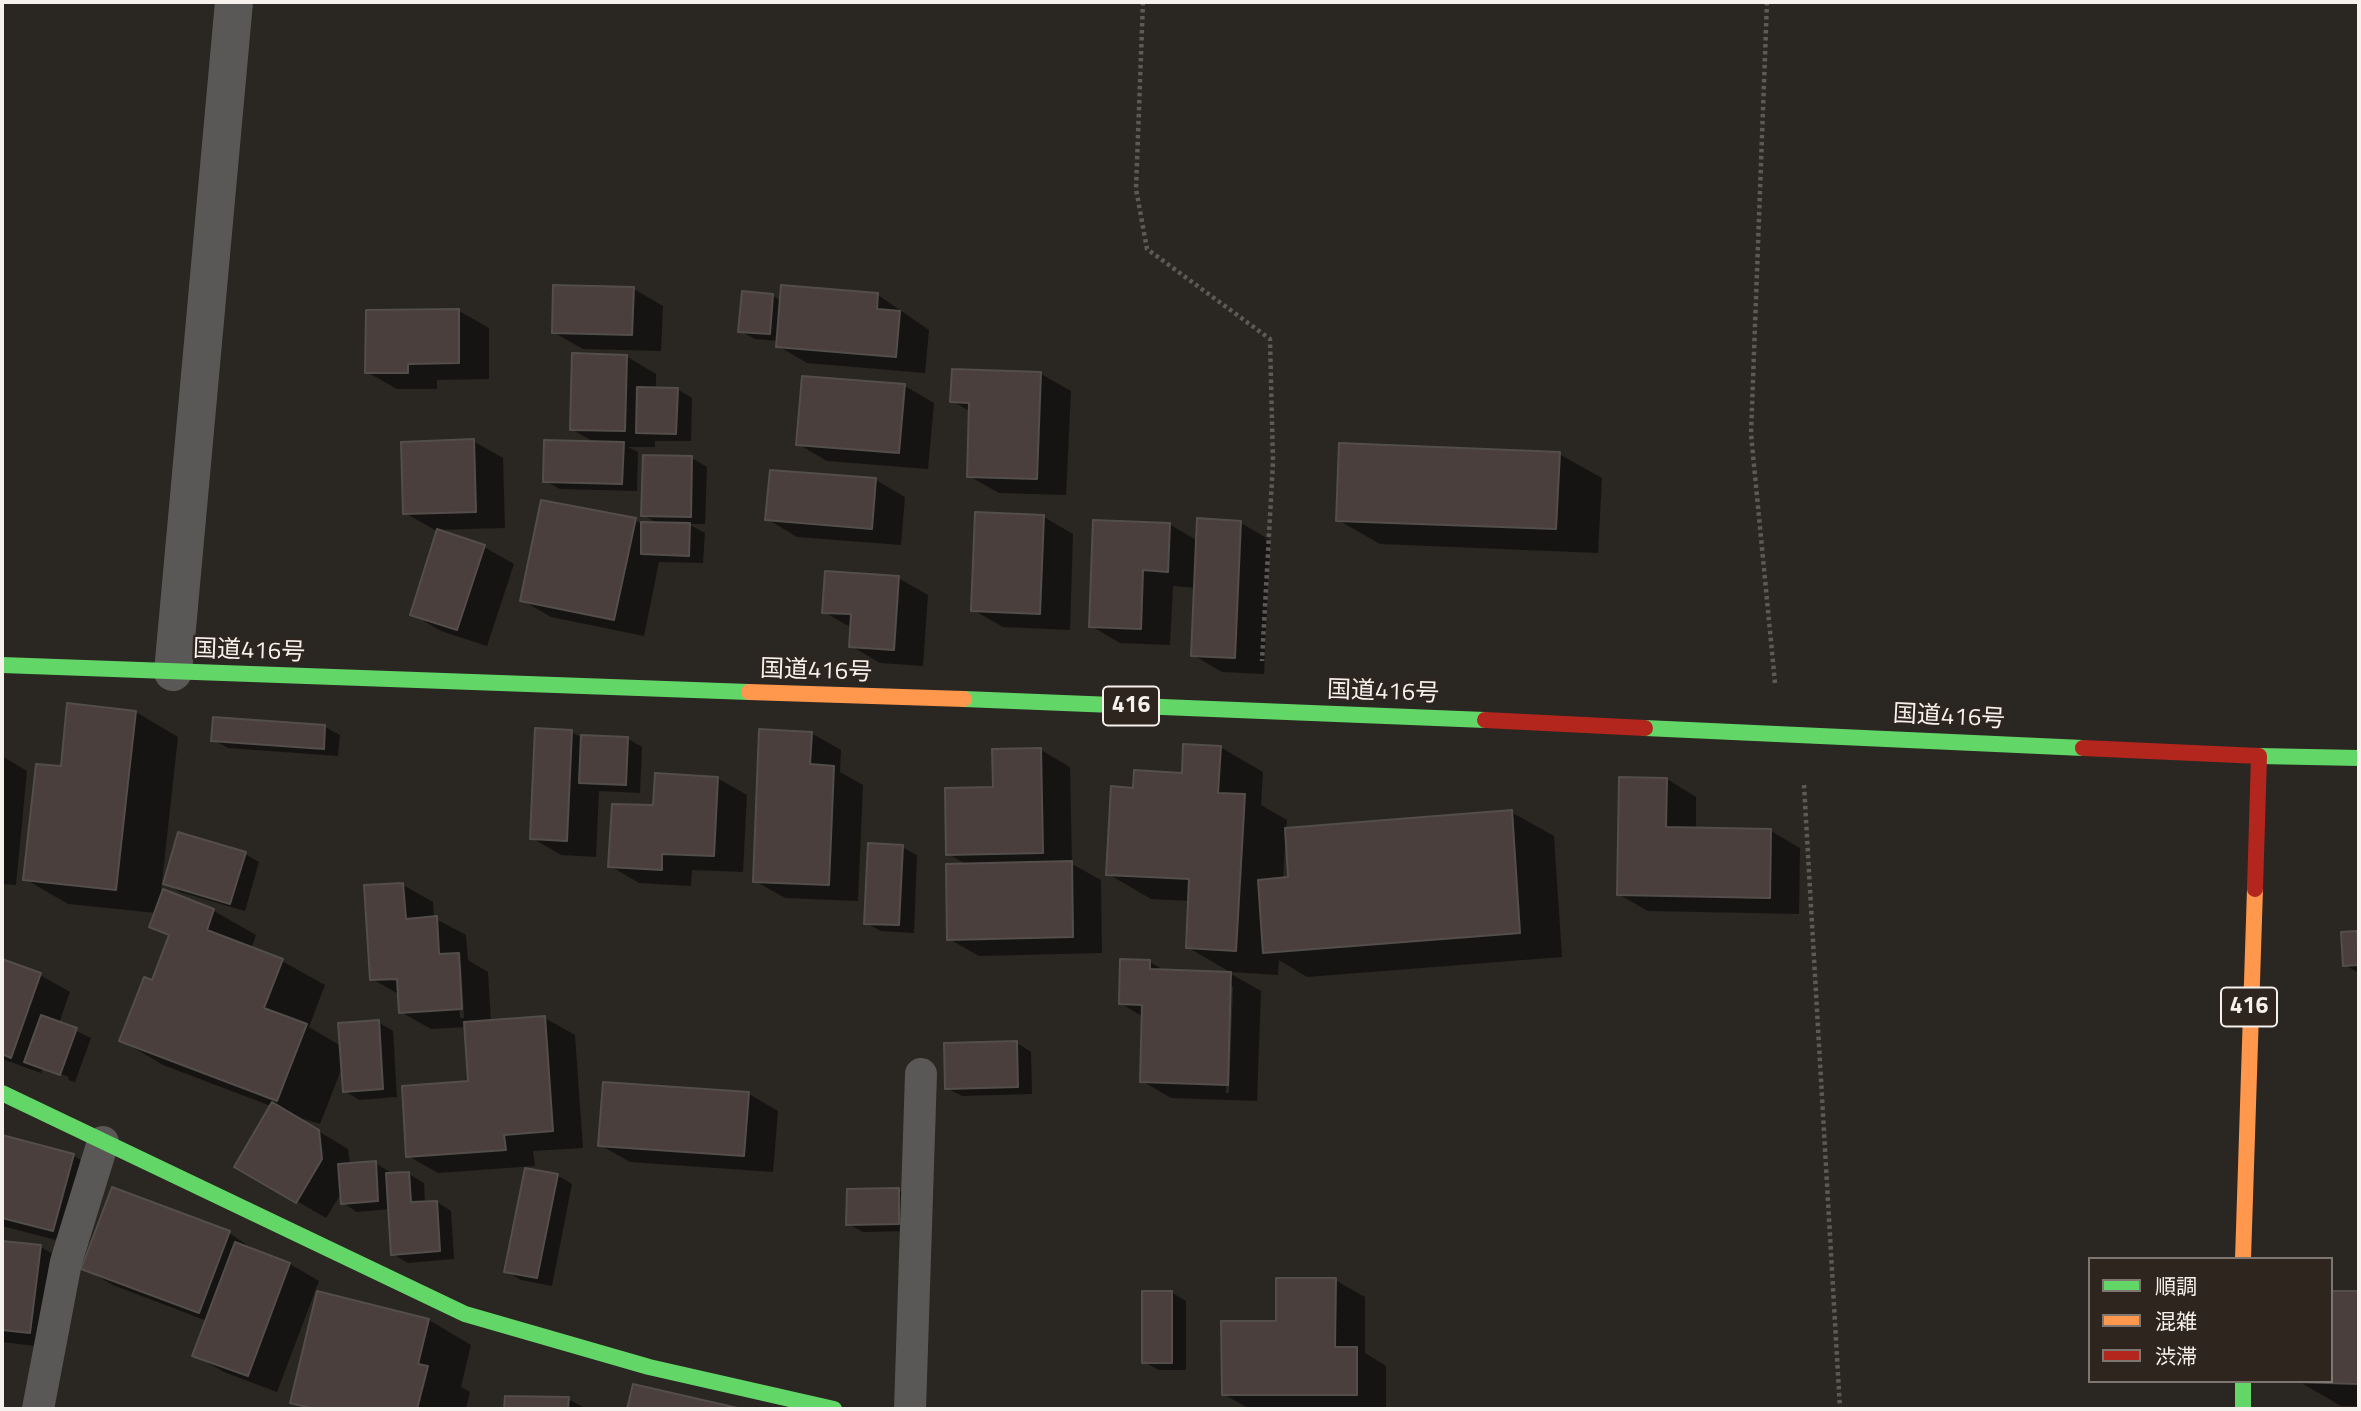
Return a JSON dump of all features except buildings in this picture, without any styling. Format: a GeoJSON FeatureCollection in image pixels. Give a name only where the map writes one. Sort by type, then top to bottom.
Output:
{"type":"FeatureCollection","features":[{"type":"Feature","properties":{"kind":"main road","name":"国道416号"},"geometry":{"type":"LineString","coordinates":[[2,665],[1259,710],[2259,756],[2359,758]]}},
{"type":"Feature","properties":{"kind":"main road","name":"416"},"geometry":{"type":"LineString","coordinates":[[2244,1257],[2259,756]]}},
{"type":"Feature","properties":{"kind":"main road"},"geometry":{"type":"LineString","coordinates":[[2,1093],[465,1314],[649,1367],[834,1409]]}},
{"type":"Feature","properties":{"kind":"main road"},"geometry":{"type":"LineString","coordinates":[[2243,1383],[2243,1409]]}},
{"type":"Feature","properties":{"kind":"street"},"geometry":{"type":"LineString","coordinates":[[173,672],[234,2]]}},
{"type":"Feature","properties":{"kind":"lane"},"geometry":{"type":"LineString","coordinates":[[910,1409],[921,1074]]}},
{"type":"Feature","properties":{"kind":"lane"},"geometry":{"type":"LineString","coordinates":[[38,1409],[66,1262],[103,1142]]}},
{"type":"Feature","properties":{"kind":"path"},"geometry":{"type":"LineString","coordinates":[[1143,2],[1136,189],[1147,249],[1270,339],[1273,462],[1259,710]]}},
{"type":"Feature","properties":{"kind":"path"},"geometry":{"type":"LineString","coordinates":[[1767,2],[1751,434],[1776,690],[1775,732]]}},
{"type":"Feature","properties":{"kind":"path"},"geometry":{"type":"LineString","coordinates":[[1801,734],[1840,1409]]}},
{"type":"Feature","properties":{"kind":"traffic: fast"},"geometry":{"type":"LineString","coordinates":[[2,665],[749,692]]}},
{"type":"Feature","properties":{"kind":"traffic: fast"},"geometry":{"type":"LineString","coordinates":[[964,699],[1485,720]]}},
{"type":"Feature","properties":{"kind":"traffic: fast"},"geometry":{"type":"LineString","coordinates":[[1645,728],[2083,748]]}},
{"type":"Feature","properties":{"kind":"traffic: fast"},"geometry":{"type":"LineString","coordinates":[[2259,756],[2359,758]]}},
{"type":"Feature","properties":{"kind":"traffic: fast"},"geometry":{"type":"LineString","coordinates":[[2,1093],[465,1314],[649,1367],[834,1409]]}},
{"type":"Feature","properties":{"kind":"traffic: fast"},"geometry":{"type":"LineString","coordinates":[[2243,1383],[2243,1409]]}},
{"type":"Feature","properties":{"kind":"traffic: slow"},"geometry":{"type":"LineString","coordinates":[[749,692],[964,699]]}},
{"type":"Feature","properties":{"kind":"traffic: slow"},"geometry":{"type":"LineString","coordinates":[[2243,1257],[2255,889]]}},
{"type":"Feature","properties":{"kind":"traffic: jam"},"geometry":{"type":"LineString","coordinates":[[1485,720],[1645,728]]}},
{"type":"Feature","properties":{"kind":"traffic: jam"},"geometry":{"type":"LineString","coordinates":[[2083,748],[2259,756],[2255,889]]}}]}
